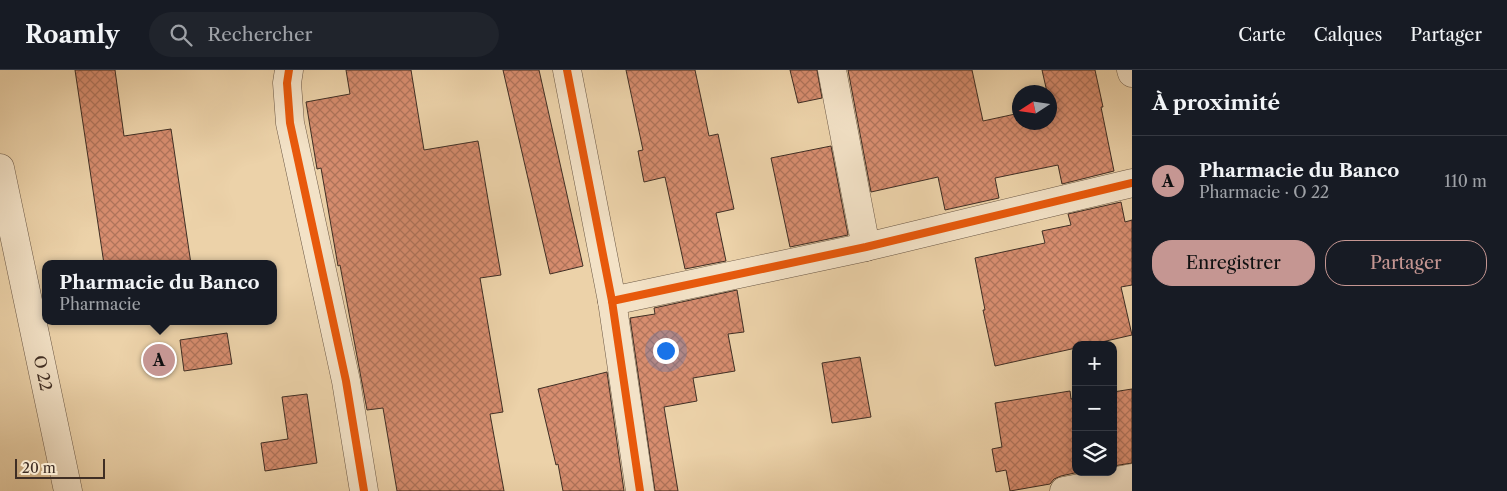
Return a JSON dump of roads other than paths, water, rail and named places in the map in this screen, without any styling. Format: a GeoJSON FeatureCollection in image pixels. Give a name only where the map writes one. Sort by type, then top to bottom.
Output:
{"type":"FeatureCollection","features":[{"type":"Feature","properties":{"kind":"street"},"geometry":{"type":"LineString","coordinates":[[289,70],[287,83],[290,123],[346,381],[364,491]]}},
{"type":"Feature","properties":{"kind":"street"},"geometry":{"type":"LineString","coordinates":[[567,70],[612,301],[640,491]]}},
{"type":"Feature","properties":{"kind":"street"},"geometry":{"type":"LineString","coordinates":[[832,70],[866,247]]}},
{"type":"Feature","properties":{"kind":"street","name":"O 22"},"geometry":{"type":"LineString","coordinates":[[0,168],[68,491]]}},
{"type":"Feature","properties":{"kind":"street"},"geometry":{"type":"LineString","coordinates":[[612,301],[866,247],[1132,183]]}},
{"type":"Feature","properties":{"kind":"street"},"geometry":{"type":"LineString","coordinates":[[1064,491],[1132,478]]}},
{"type":"Feature","properties":{"kind":"place","name":"Pharmacie du Banco"},"geometry":{"type":"Point","coordinates":[159,360]}}]}
